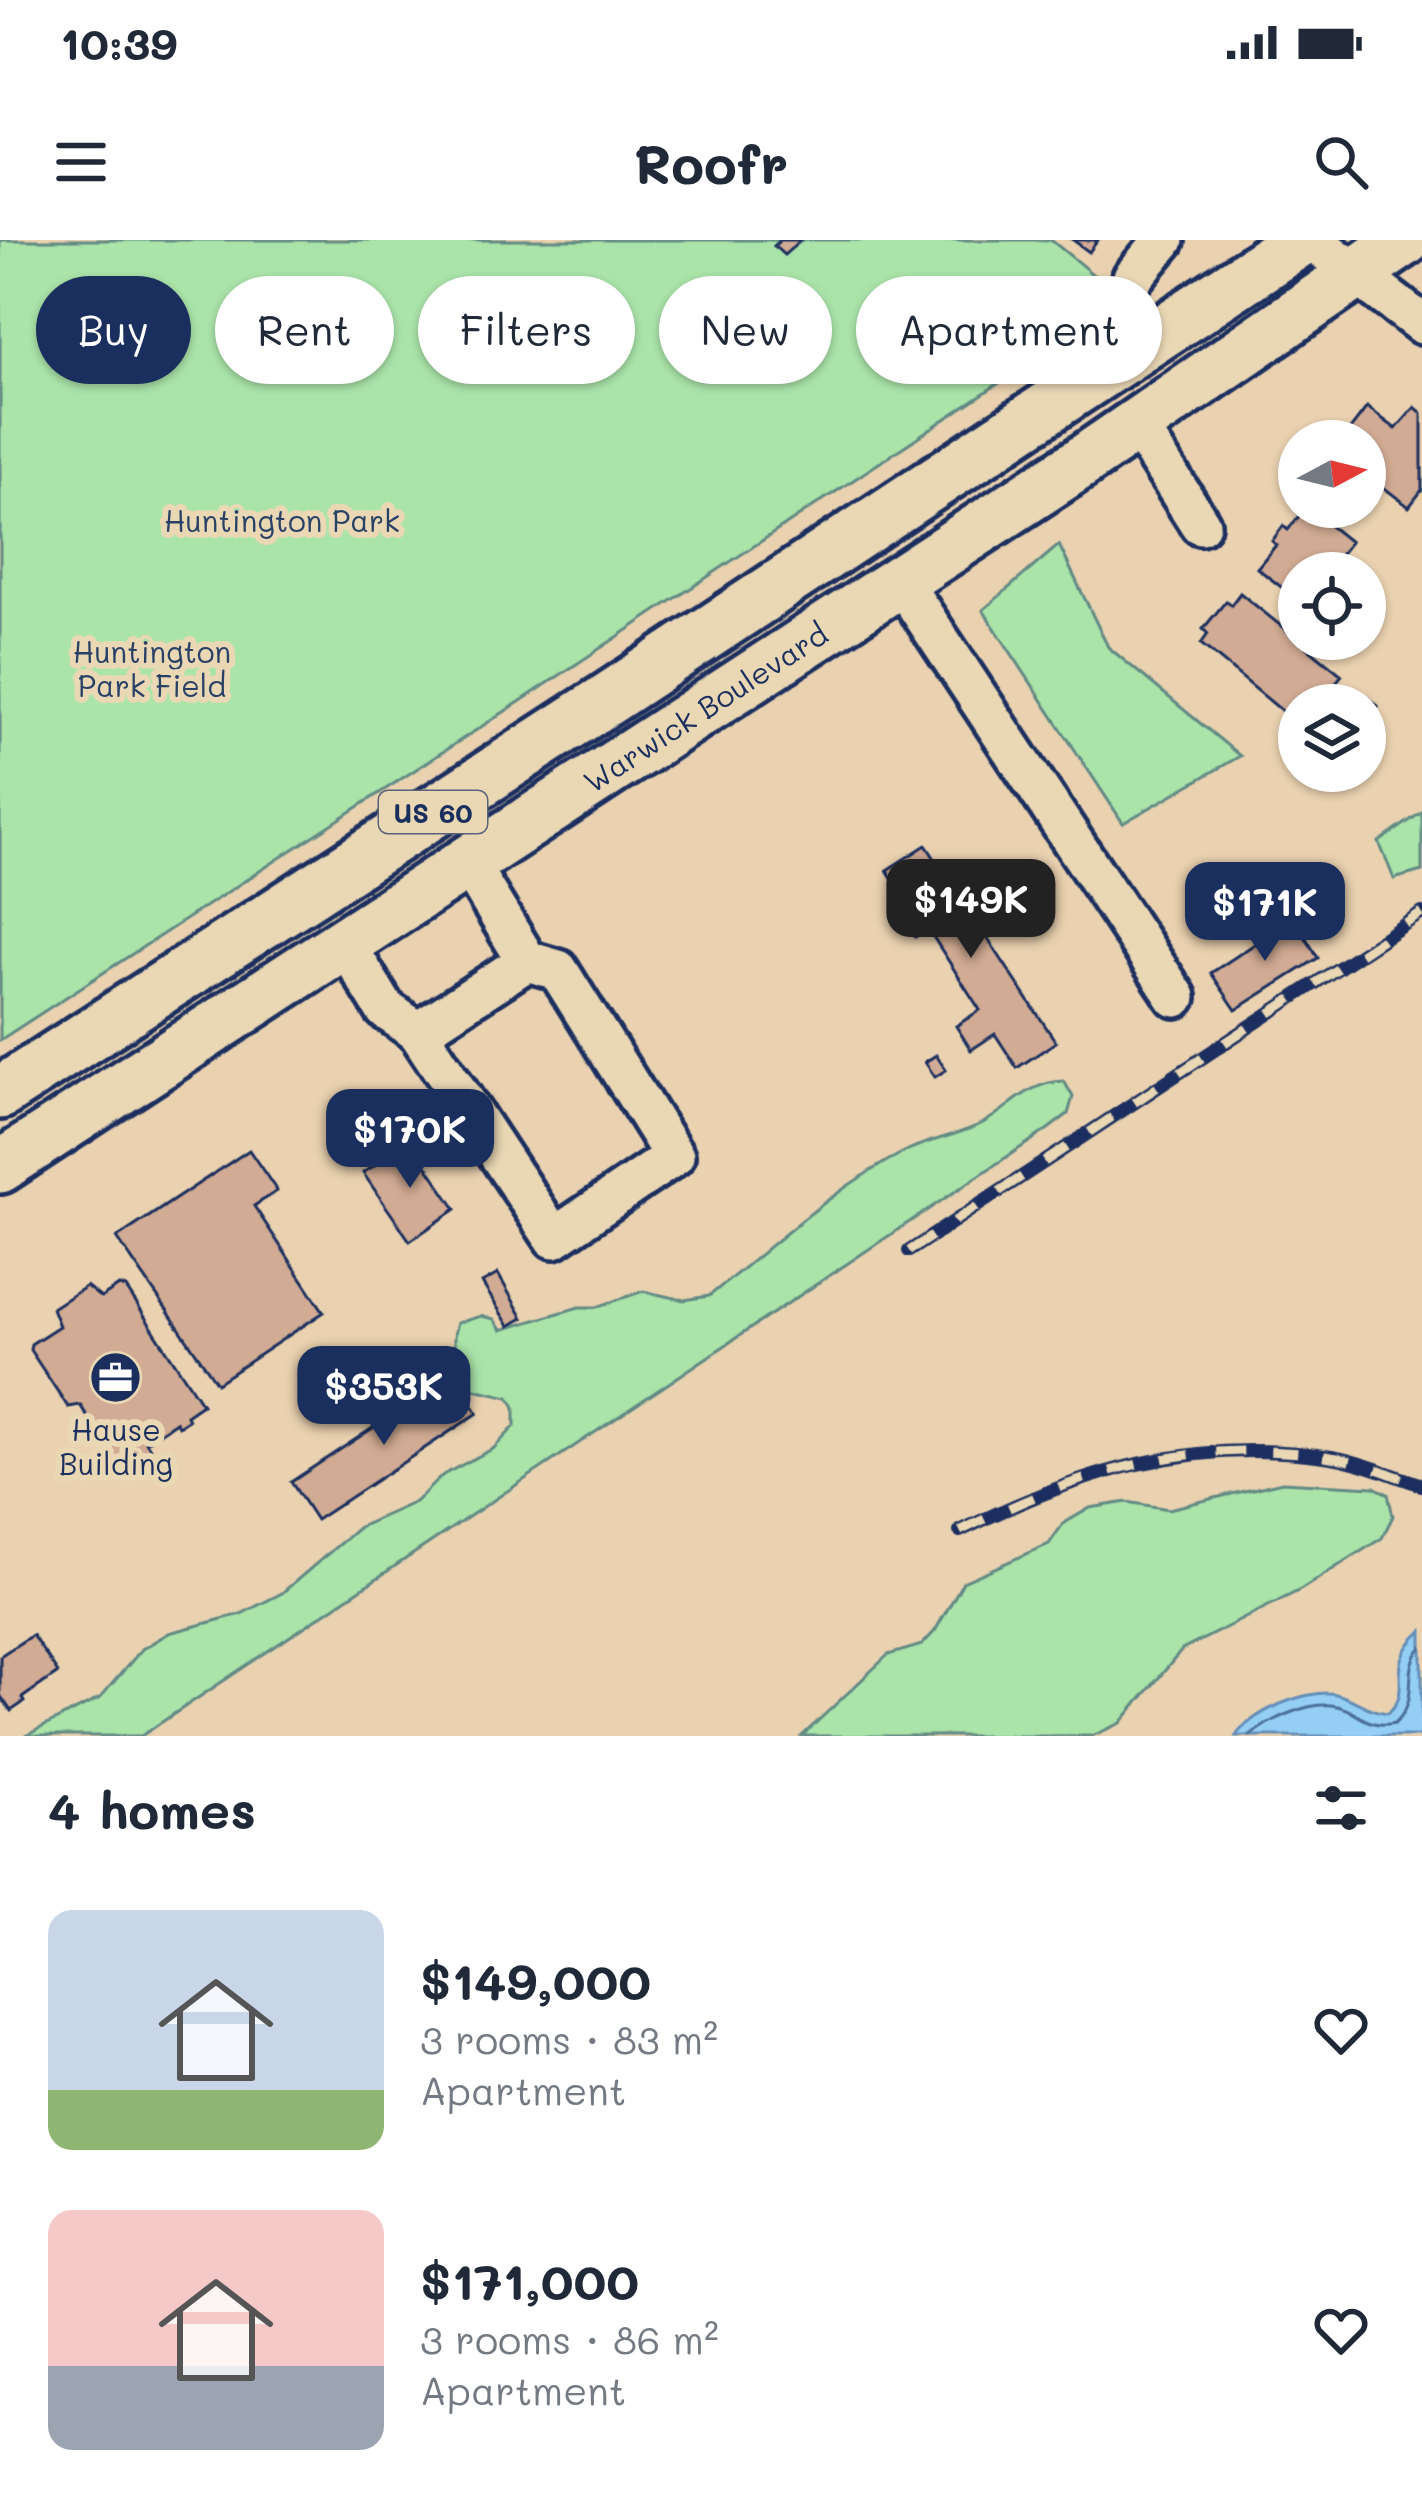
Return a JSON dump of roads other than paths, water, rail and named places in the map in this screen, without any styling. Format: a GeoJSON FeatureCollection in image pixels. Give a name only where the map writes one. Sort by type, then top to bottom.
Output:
{"type":"FeatureCollection","features":[{"type":"Feature","properties":{"kind":"main road","name":"Warwick Boulevard"},"geometry":{"type":"LineString","coordinates":[[0,1094],[1301,240]]}},
{"type":"Feature","properties":{"kind":"main road","name":"Warwick Boulevard"},"geometry":{"type":"LineString","coordinates":[[15,1157],[900,580],[1405,240]]}},
{"type":"Feature","properties":{"kind":"main road"},"geometry":{"type":"LineString","coordinates":[[865,530],[900,580]]}},
{"type":"Feature","properties":{"kind":"main road"},"geometry":{"type":"LineString","coordinates":[[611,697],[643,748]]}},
{"type":"Feature","properties":{"kind":"main road"},"geometry":{"type":"LineString","coordinates":[[0,1103],[15,1157]]}},
{"type":"Feature","properties":{"kind":"street"},"geometry":{"type":"LineString","coordinates":[[1134,276],[1164,240]]}},
{"type":"Feature","properties":{"kind":"street"},"geometry":{"type":"LineString","coordinates":[[1312,240],[1422,324]]}},
{"type":"Feature","properties":{"kind":"street"},"geometry":{"type":"LineString","coordinates":[[1136,424],[1200,524]]}},
{"type":"Feature","properties":{"kind":"street"},"geometry":{"type":"LineString","coordinates":[[900,580],[1176,997]]}},
{"type":"Feature","properties":{"kind":"street"},"geometry":{"type":"LineString","coordinates":[[344,942],[385,1009],[418,1031],[554,1238],[674,1156],[558,970],[527,961],[467,862]]}},
{"type":"Feature","properties":{"kind":"street"},"geometry":{"type":"LineString","coordinates":[[418,1031],[527,961]]}},
{"type":"Feature","properties":{"kind":"water"},"geometry":{"type":"Polygon","coordinates":[[[1422,1631],[1422,1736],[1236,1736],[1267,1711],[1296,1698],[1324,1693],[1388,1713],[1399,1694],[1403,1655],[1422,1631]]]}},
{"type":"Feature","properties":{"kind":"railway"},"geometry":{"type":"LineString","coordinates":[[909,1251],[1422,913]]}},
{"type":"Feature","properties":{"kind":"railway"},"geometry":{"type":"LineString","coordinates":[[960,1531],[1092,1476],[1136,1464],[1228,1451],[1325,1456],[1422,1485]]}},
{"type":"Feature","properties":{"kind":"place","name":"Hause Building"},"geometry":{"type":"Point","coordinates":[116,1377]}},
{"type":"Feature","properties":{"kind":"park label","name":"Huntington Park"},"geometry":{"type":"Point","coordinates":[282,520]}},
{"type":"Feature","properties":{"kind":"park label","name":"Huntington Park Field"},"geometry":{"type":"Point","coordinates":[152,668]}}]}
